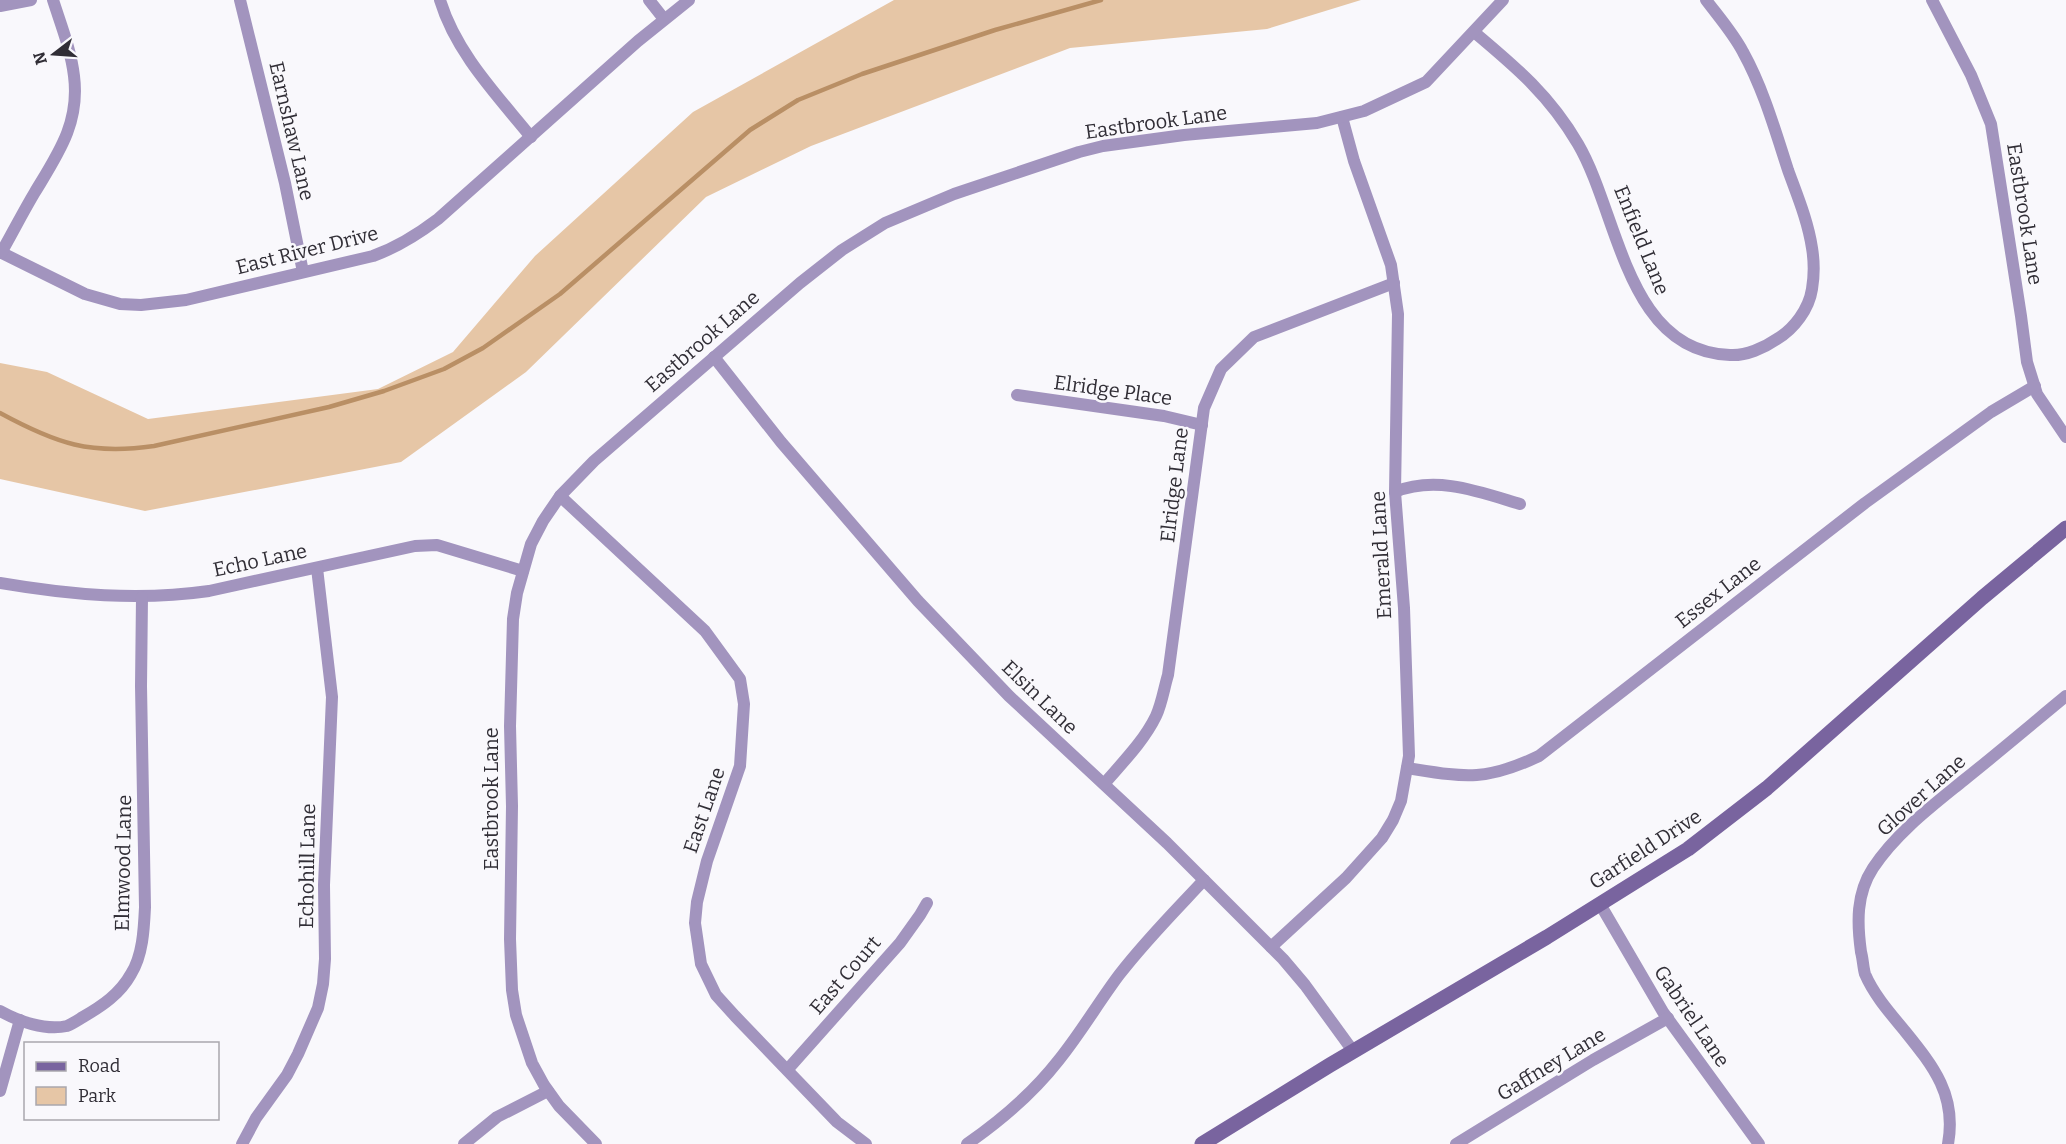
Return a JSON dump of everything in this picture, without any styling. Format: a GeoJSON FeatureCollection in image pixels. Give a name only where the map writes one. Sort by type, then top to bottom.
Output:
{"type":"FeatureCollection","features":[{"type":"Feature","properties":{"kind":"street"},"geometry":{"type":"LineString","coordinates":[[0,6],[31,0]]}},
{"type":"Feature","properties":{"kind":"street"},"geometry":{"type":"LineString","coordinates":[[1,252],[61,150],[71,127],[75,103],[74,77],[69,51],[53,0]]}},
{"type":"Feature","properties":{"kind":"street","name":"Earnshaw Lane"},"geometry":{"type":"LineString","coordinates":[[240,0],[285,183],[303,272]]}},
{"type":"Feature","properties":{"kind":"street"},"geometry":{"type":"LineString","coordinates":[[440,0],[465,53],[531,137]]}},
{"type":"Feature","properties":{"kind":"street"},"geometry":{"type":"LineString","coordinates":[[649,0],[664,18]]}},
{"type":"Feature","properties":{"kind":"street","name":"East River Drive"},"geometry":{"type":"LineString","coordinates":[[1,252],[85,294],[120,304],[141,305],[186,300],[394,249],[417,236],[664,18],[689,0]]}},
{"type":"Feature","properties":{"kind":"street","name":"Eastbrook Lane"},"geometry":{"type":"LineString","coordinates":[[596,1144],[559,1106],[532,1063],[516,1015],[512,990],[510,726],[513,619],[517,593],[531,544],[560,496],[594,461],[800,283],[842,250],[885,223],[931,202],[1078,152],[1103,146],[1184,135],[1292,126],[1364,111],[1426,82],[1503,0]]}},
{"type":"Feature","properties":{"kind":"street","name":"Enfield Lane"},"geometry":{"type":"LineString","coordinates":[[1474,32],[1530,80],[1554,108],[1577,142],[1597,182],[1633,281],[1652,315],[1678,339],[1695,348],[1713,354],[1733,356],[1767,345],[1796,323],[1806,307],[1812,289],[1813,249],[1802,208],[1762,95],[1742,51],[1706,0]]}},
{"type":"Feature","properties":{"kind":"street","name":"Eastbrook Lane"},"geometry":{"type":"LineString","coordinates":[[1932,0],[1971,75],[1991,124],[2026,362],[2037,394],[2066,437]]}},
{"type":"Feature","properties":{"kind":"street","name":"Emerald Lane"},"geometry":{"type":"LineString","coordinates":[[1271,947],[1346,878],[1382,838],[1401,801],[1407,768],[1409,732],[1406,707],[1404,608],[1395,492],[1398,314],[1391,265],[1354,160],[1342,117]]}},
{"type":"Feature","properties":{"kind":"street","name":"Elridge Lane"},"geometry":{"type":"LineString","coordinates":[[1104,784],[1135,748],[1155,717],[1162,697],[1168,675],[1204,408],[1221,369],[1254,338],[1394,283]]}},
{"type":"Feature","properties":{"kind":"street","name":"Elsin Lane"},"geometry":{"type":"LineString","coordinates":[[714,357],[782,442],[918,600],[991,678],[1167,843],[1271,947],[1305,985],[1353,1051]]}},
{"type":"Feature","properties":{"kind":"street","name":"Essex Lane"},"geometry":{"type":"LineString","coordinates":[[1407,768],[1458,776],[1482,775],[1499,772],[1539,756],[1865,503],[1991,412],[2035,386]]}},
{"type":"Feature","properties":{"kind":"street","name":"Elridge Place"},"geometry":{"type":"LineString","coordinates":[[1017,395],[1164,416],[1202,425]]}},
{"type":"Feature","properties":{"kind":"street"},"geometry":{"type":"LineString","coordinates":[[1395,492],[1409,486],[1432,484],[1469,489],[1520,504]]}},
{"type":"Feature","properties":{"kind":"street","name":"East Lane"},"geometry":{"type":"LineString","coordinates":[[560,496],[705,631],[740,679],[744,704],[740,766],[700,882],[695,923],[701,964],[716,995],[837,1122],[866,1144]]}},
{"type":"Feature","properties":{"kind":"street","name":"Garfield Drive"},"geometry":{"type":"LineString","coordinates":[[1203,1144],[1353,1051],[1547,937],[1688,849],[1767,788],[1982,598],[2066,528]]}},
{"type":"Feature","properties":{"kind":"street","name":"Echo Lane"},"geometry":{"type":"LineString","coordinates":[[0,583],[96,596],[182,595],[394,550],[437,545],[523,571]]}},
{"type":"Feature","properties":{"kind":"street","name":"Echohill Lane"},"geometry":{"type":"LineString","coordinates":[[242,1144],[256,1118],[287,1075],[298,1054],[318,1008],[322,984],[325,959],[324,885],[332,697],[317,568]]}},
{"type":"Feature","properties":{"kind":"street","name":"Elmwood Lane"},"geometry":{"type":"LineString","coordinates":[[0,1011],[45,1027],[67,1026],[104,1005],[119,991],[132,973],[139,953],[144,930],[145,907],[141,686],[142,597]]}},
{"type":"Feature","properties":{"kind":"street","name":"Glover Lane"},"geometry":{"type":"LineString","coordinates":[[1948,1144],[1950,1119],[1948,1100],[1941,1080],[1930,1062],[1886,1010],[1865,973],[1858,928],[1863,888],[1872,869],[1909,828],[2066,696]]}},
{"type":"Feature","properties":{"kind":"street"},"geometry":{"type":"LineString","coordinates":[[967,1144],[1003,1117],[1040,1082],[1073,1041],[1119,975],[1204,880]]}},
{"type":"Feature","properties":{"kind":"street","name":"East Court"},"geometry":{"type":"LineString","coordinates":[[788,1069],[900,943],[927,903]]}},
{"type":"Feature","properties":{"kind":"street","name":"Gabriel Lane"},"geometry":{"type":"LineString","coordinates":[[1600,904],[1623,941],[1638,972],[1668,1018],[1760,1144]]}},
{"type":"Feature","properties":{"kind":"street","name":"Gaffney Lane"},"geometry":{"type":"LineString","coordinates":[[1456,1144],[1593,1060],[1668,1018]]}},
{"type":"Feature","properties":{"kind":"street"},"geometry":{"type":"LineString","coordinates":[[0,1092],[20,1020]]}},
{"type":"Feature","properties":{"kind":"street"},"geometry":{"type":"LineString","coordinates":[[464,1144],[497,1117],[548,1091]]}},
{"type":"Feature","properties":{"kind":"green space"},"geometry":{"type":"Polygon","coordinates":[[[894,0],[1361,0],[1267,29],[1070,48],[811,146],[706,197],[526,372],[401,462],[145,511],[0,479],[0,363],[47,372],[148,419],[378,389],[453,352],[535,256],[693,112],[894,0]]]}},
{"type":"Feature","properties":{"kind":"waterway"},"geometry":{"type":"LineString","coordinates":[[0,413],[57,439],[92,448],[154,446],[329,407],[384,391],[444,369],[483,348],[560,294],[750,130],[798,100],[862,74],[995,30],[1101,0]]}}]}
